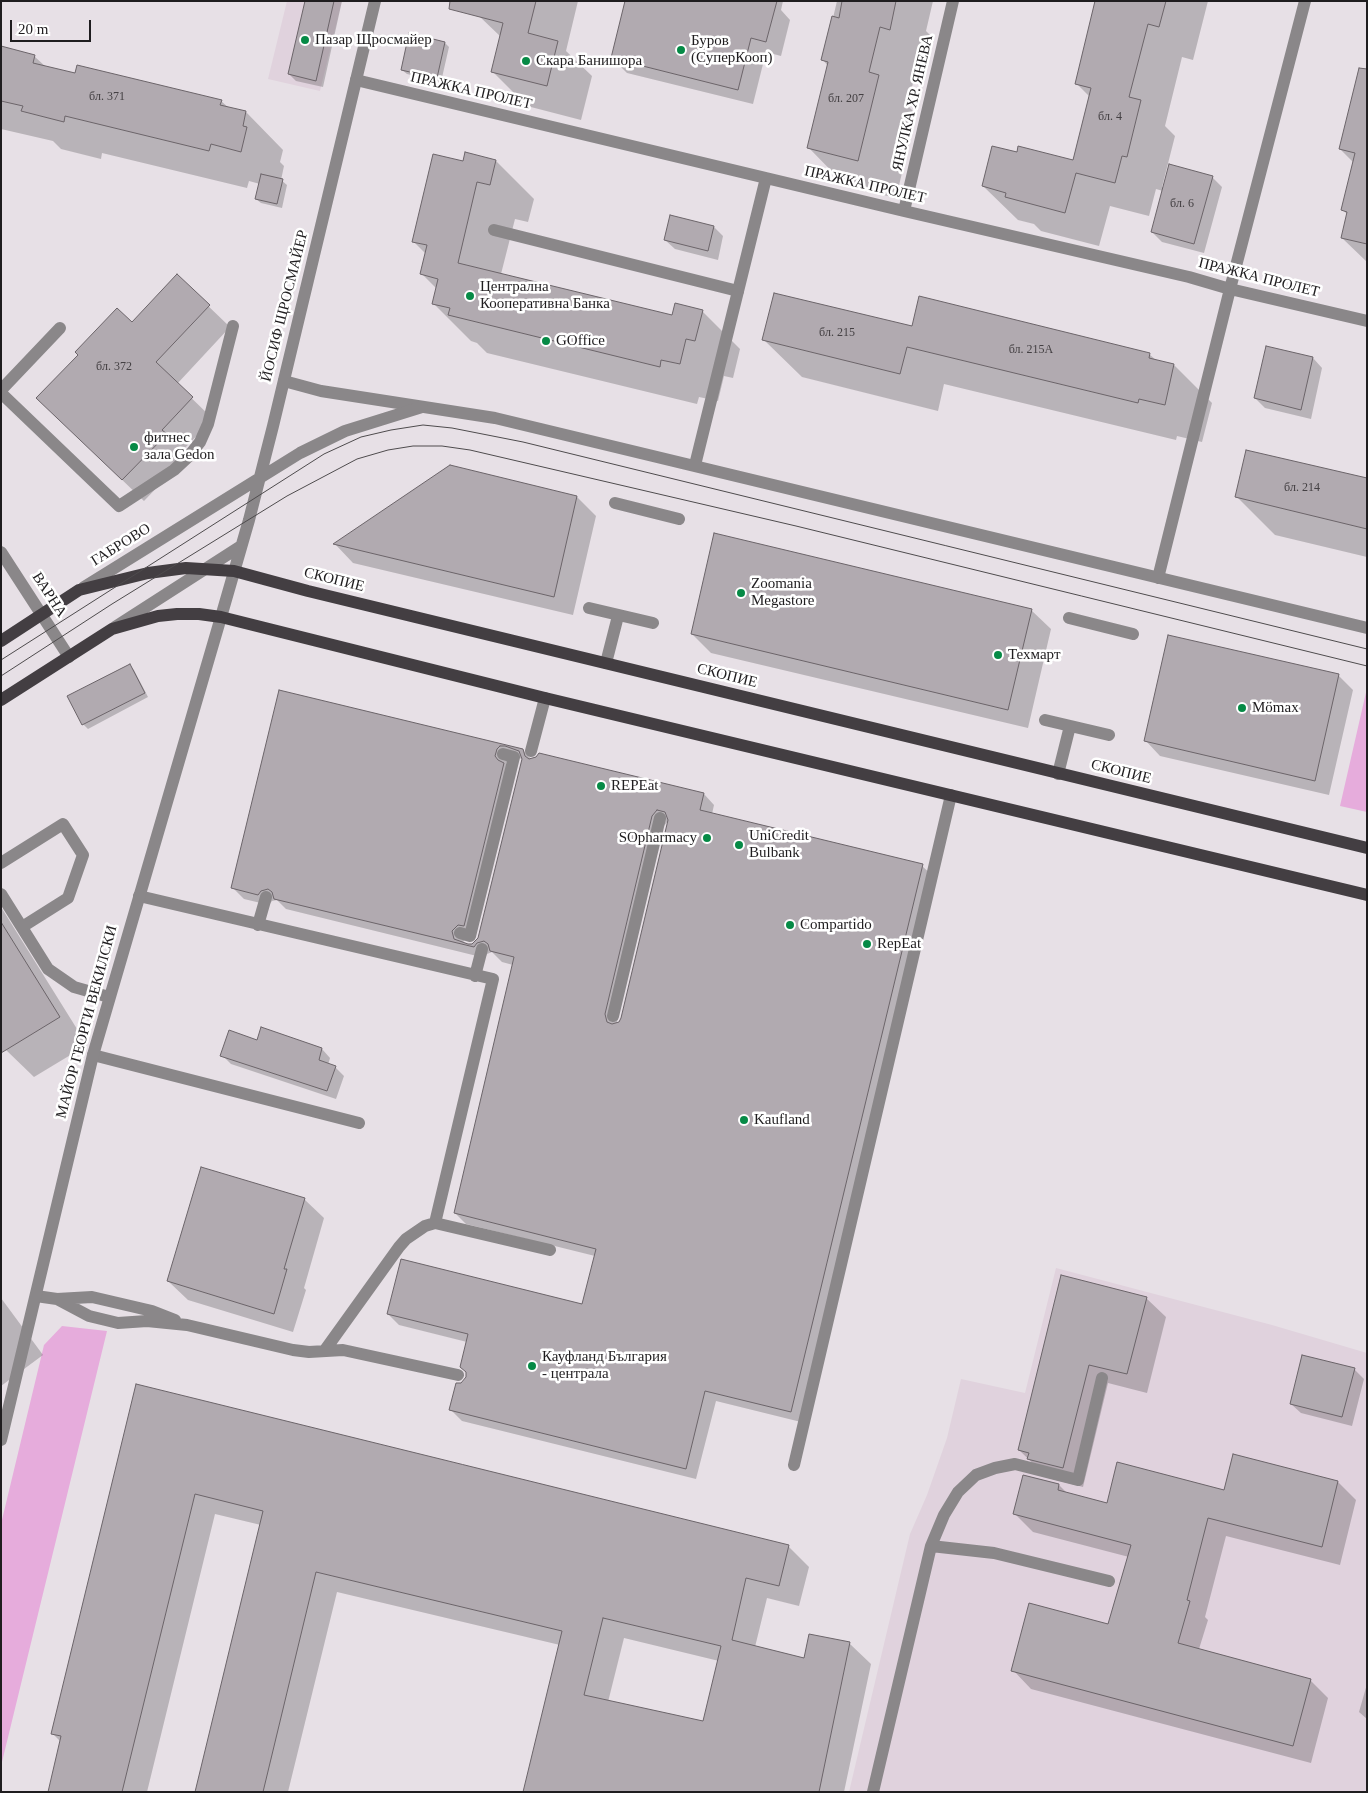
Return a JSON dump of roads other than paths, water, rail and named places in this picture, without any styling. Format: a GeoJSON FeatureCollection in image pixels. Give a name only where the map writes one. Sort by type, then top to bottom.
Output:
{"type":"FeatureCollection","features":[{"type":"Feature","properties":{"kind":"main road","name":"СКОПИЕ"},"geometry":{"type":"LineString","coordinates":[[79,590],[148,572],[186,568],[234,571],[308,591],[1367,848]]}},
{"type":"Feature","properties":{"kind":"main road","name":"ГАБРОВО"},"geometry":{"type":"LineString","coordinates":[[1,640],[79,590]]}},
{"type":"Feature","properties":{"kind":"main road"},"geometry":{"type":"LineString","coordinates":[[1,700],[112,629],[158,616],[199,614],[221,617],[544,698],[1367,894]]}},
{"type":"Feature","properties":{"kind":"street","name":"ЙОСИФ ЩРОСМАЙЕР"},"geometry":{"type":"LineString","coordinates":[[221,617],[242,546],[284,381],[375,1]]}},
{"type":"Feature","properties":{"kind":"street","name":"ЯНУЛКА ХР. ЯНЕВА"},"geometry":{"type":"LineString","coordinates":[[904,211],[953,1]]}},
{"type":"Feature","properties":{"kind":"street"},"geometry":{"type":"LineString","coordinates":[[1158,578],[1230,289],[1305,1]]}},
{"type":"Feature","properties":{"kind":"street","name":"ПРАЖКА ПРОЛЕТ"},"geometry":{"type":"LineString","coordinates":[[356,80],[1189,277],[1230,289],[1367,322]]}},
{"type":"Feature","properties":{"kind":"street"},"geometry":{"type":"LineString","coordinates":[[695,465],[766,178]]}},
{"type":"Feature","properties":{"kind":"street"},"geometry":{"type":"LineString","coordinates":[[494,230],[738,291]]}},
{"type":"Feature","properties":{"kind":"street"},"geometry":{"type":"LineString","coordinates":[[60,328],[1,391],[119,506],[174,470],[200,442],[208,424],[232,326]]}},
{"type":"Feature","properties":{"kind":"street"},"geometry":{"type":"LineString","coordinates":[[284,381],[321,390],[495,418],[1367,628]]}},
{"type":"Feature","properties":{"kind":"street","name":"ГАБРОВО"},"geometry":{"type":"LineString","coordinates":[[79,590],[300,453],[345,431],[422,407]]}},
{"type":"Feature","properties":{"kind":"street"},"geometry":{"type":"LineString","coordinates":[[614,503],[679,520]]}},
{"type":"Feature","properties":{"kind":"street"},"geometry":{"type":"LineString","coordinates":[[112,629],[242,546]]}},
{"type":"Feature","properties":{"kind":"street","name":"ВАРНА"},"geometry":{"type":"LineString","coordinates":[[1,552],[69,656]]}},
{"type":"Feature","properties":{"kind":"street"},"geometry":{"type":"LineString","coordinates":[[589,608],[653,623]]}},
{"type":"Feature","properties":{"kind":"street"},"geometry":{"type":"LineString","coordinates":[[606,663],[618,616]]}},
{"type":"Feature","properties":{"kind":"street","name":"МАЙОР ГЕОРГИ ВЕКИЛСКИ"},"geometry":{"type":"LineString","coordinates":[[1,1440],[93,1056],[221,617]]}},
{"type":"Feature","properties":{"kind":"street"},"geometry":{"type":"LineString","coordinates":[[1069,618],[1133,634]]}},
{"type":"Feature","properties":{"kind":"street"},"geometry":{"type":"LineString","coordinates":[[531,751],[544,698]]}},
{"type":"Feature","properties":{"kind":"street"},"geometry":{"type":"LineString","coordinates":[[1045,720],[1109,735]]}},
{"type":"Feature","properties":{"kind":"street"},"geometry":{"type":"LineString","coordinates":[[1058,774],[1070,726]]}},
{"type":"Feature","properties":{"kind":"street"},"geometry":{"type":"LineString","coordinates":[[460,934],[470,936],[514,757],[503,754]]}},
{"type":"Feature","properties":{"kind":"street"},"geometry":{"type":"LineString","coordinates":[[794,1465],[951,795]]}},
{"type":"Feature","properties":{"kind":"street"},"geometry":{"type":"LineString","coordinates":[[613,1016],[660,818]]}},
{"type":"Feature","properties":{"kind":"street"},"geometry":{"type":"LineString","coordinates":[[1,863],[63,824],[83,855],[68,898],[22,927]]}},
{"type":"Feature","properties":{"kind":"street"},"geometry":{"type":"LineString","coordinates":[[1,894],[48,968],[74,987],[109,998]]}},
{"type":"Feature","properties":{"kind":"street"},"geometry":{"type":"LineString","coordinates":[[140,896],[493,979],[435,1222]]}},
{"type":"Feature","properties":{"kind":"street"},"geometry":{"type":"LineString","coordinates":[[258,924],[266,897]]}},
{"type":"Feature","properties":{"kind":"street"},"geometry":{"type":"LineString","coordinates":[[475,976],[482,949]]}},
{"type":"Feature","properties":{"kind":"street"},"geometry":{"type":"LineString","coordinates":[[93,1056],[359,1123]]}},
{"type":"Feature","properties":{"kind":"street"},"geometry":{"type":"LineString","coordinates":[[326,1350],[399,1248],[416,1232],[435,1222],[550,1250]]}},
{"type":"Feature","properties":{"kind":"street"},"geometry":{"type":"LineString","coordinates":[[36,1296],[57,1299],[92,1297],[152,1311],[187,1325],[293,1350],[309,1352],[343,1350],[458,1375]]}},
{"type":"Feature","properties":{"kind":"street"},"geometry":{"type":"LineString","coordinates":[[57,1299],[89,1316],[118,1323],[147,1322],[187,1325]]}},
{"type":"Feature","properties":{"kind":"street"},"geometry":{"type":"LineString","coordinates":[[873,1792],[931,1546],[944,1515],[958,1492],[976,1475],[994,1468],[1015,1464],[1078,1480],[1102,1378]]}},
{"type":"Feature","properties":{"kind":"street"},"geometry":{"type":"LineString","coordinates":[[931,1546],[994,1553],[1109,1581]]}},
{"type":"Feature","properties":{"kind":"tram line"},"geometry":{"type":"LineString","coordinates":[[1,660],[324,454],[361,437],[423,425],[452,428],[523,442],[1367,649]]}},
{"type":"Feature","properties":{"kind":"tram line"},"geometry":{"type":"LineString","coordinates":[[1,676],[112,604],[287,496],[357,459],[388,450],[413,446],[442,446],[470,450],[796,526],[1367,666]]}},
{"type":"Feature","properties":{"kind":"place","name":"Пазар Щросмайер"},"geometry":{"type":"Point","coordinates":[305,40]}},
{"type":"Feature","properties":{"kind":"place","name":"Буров (СуперКооп)"},"geometry":{"type":"Point","coordinates":[681,50]}},
{"type":"Feature","properties":{"kind":"place","name":"Скара Банишора"},"geometry":{"type":"Point","coordinates":[526,61]}},
{"type":"Feature","properties":{"kind":"place","name":"Централна Кооперативна Банка"},"geometry":{"type":"Point","coordinates":[470,296]}},
{"type":"Feature","properties":{"kind":"place","name":"GOffice"},"geometry":{"type":"Point","coordinates":[546,341]}},
{"type":"Feature","properties":{"kind":"place","name":"фитнес зала Gedon"},"geometry":{"type":"Point","coordinates":[134,447]}},
{"type":"Feature","properties":{"kind":"place","name":"Zoomania Megastore"},"geometry":{"type":"Point","coordinates":[741,593]}},
{"type":"Feature","properties":{"kind":"place","name":"Техмарт"},"geometry":{"type":"Point","coordinates":[998,655]}},
{"type":"Feature","properties":{"kind":"place","name":"Mömax"},"geometry":{"type":"Point","coordinates":[1242,708]}},
{"type":"Feature","properties":{"kind":"place","name":"REPEat"},"geometry":{"type":"Point","coordinates":[601,786]}},
{"type":"Feature","properties":{"kind":"place","name":"SOpharmacy"},"geometry":{"type":"Point","coordinates":[707,838]}},
{"type":"Feature","properties":{"kind":"place","name":"UniCredit Bulbank"},"geometry":{"type":"Point","coordinates":[739,845]}},
{"type":"Feature","properties":{"kind":"place","name":"Compartido"},"geometry":{"type":"Point","coordinates":[790,925]}},
{"type":"Feature","properties":{"kind":"place","name":"RepEat"},"geometry":{"type":"Point","coordinates":[867,944]}},
{"type":"Feature","properties":{"kind":"place","name":"Kaufland"},"geometry":{"type":"Point","coordinates":[744,1120]}},
{"type":"Feature","properties":{"kind":"place","name":"Кауфланд България - централа"},"geometry":{"type":"Point","coordinates":[532,1366]}}]}
